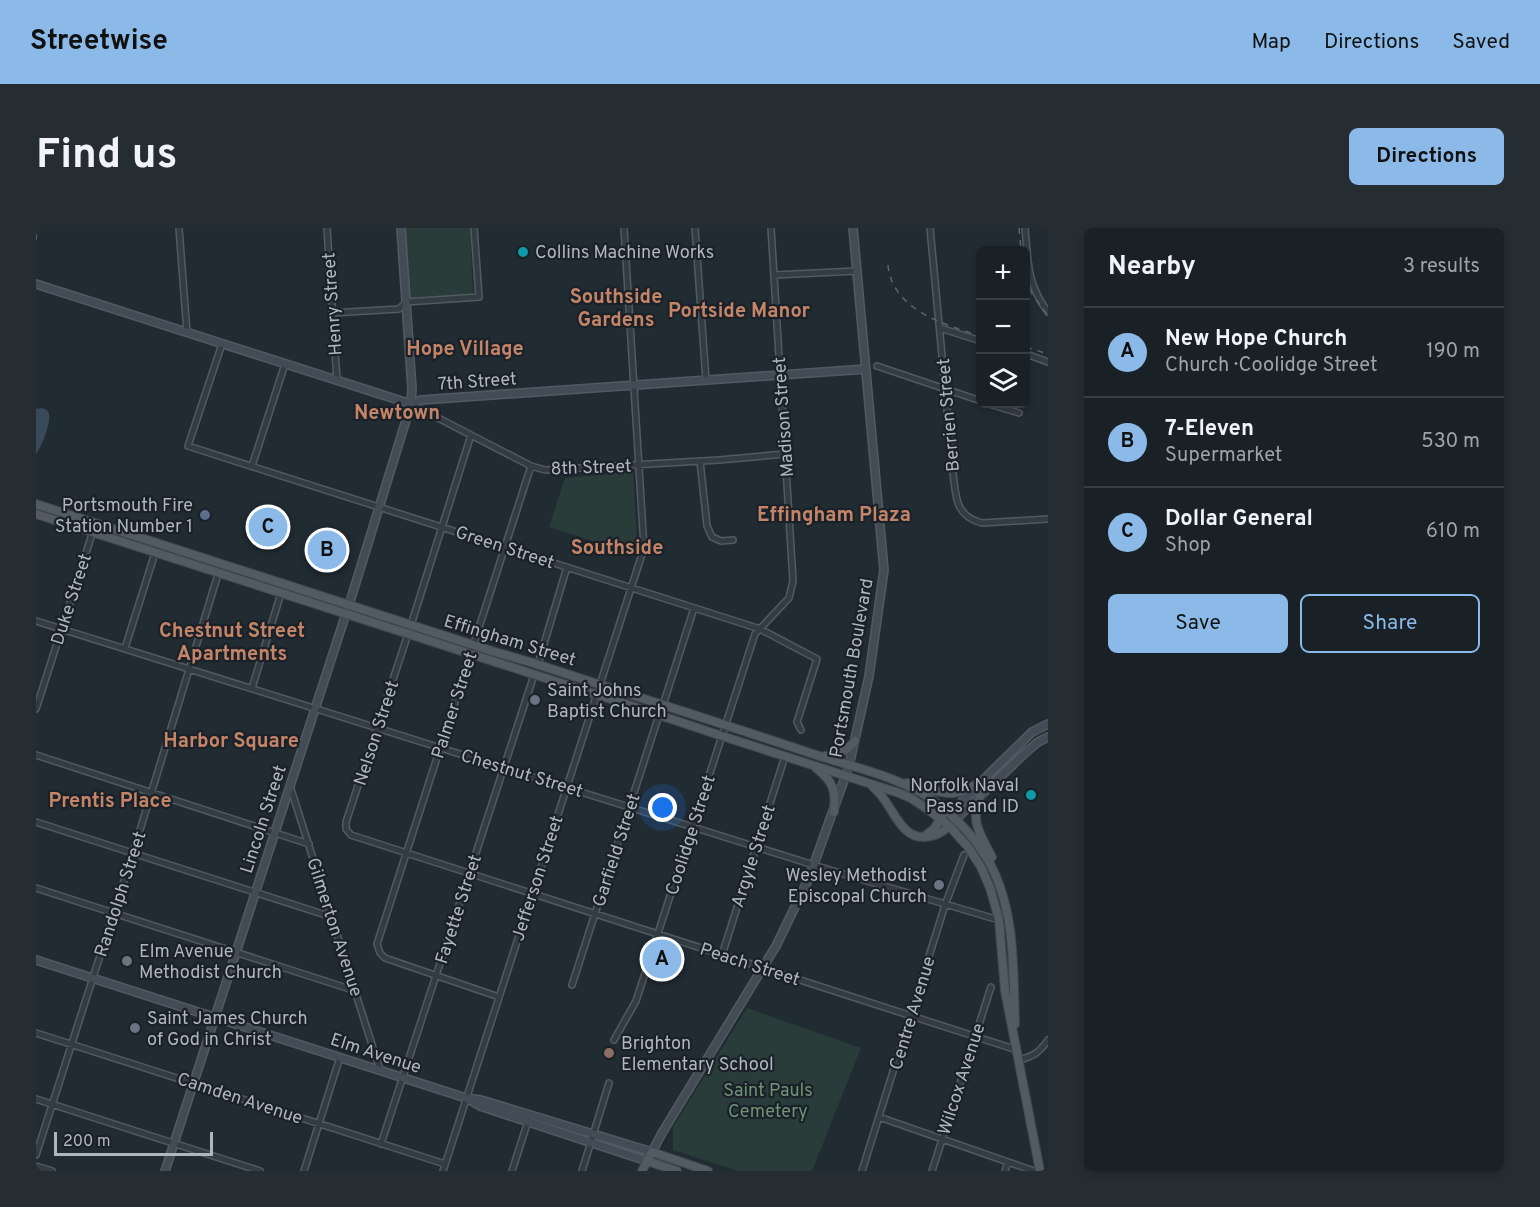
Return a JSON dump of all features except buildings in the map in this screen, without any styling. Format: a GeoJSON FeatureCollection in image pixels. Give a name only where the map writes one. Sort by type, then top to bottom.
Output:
{"type":"FeatureCollection","features":[{"type":"Feature","properties":{"kind":"main road","name":"Effingham Street"},"geometry":{"type":"LineString","coordinates":[[36,504],[894,779],[920,792],[940,806],[952,821],[959,837],[974,856],[986,877],[999,921],[1005,991],[1017,1050]]}},
{"type":"Feature","properties":{"kind":"main road","name":"Effingham Street"},"geometry":{"type":"LineString","coordinates":[[36,514],[810,763],[911,798],[941,819],[952,821],[967,830],[994,871],[1009,923],[1017,1050]]}},
{"type":"Feature","properties":{"kind":"main road"},"geometry":{"type":"LineString","coordinates":[[820,757],[842,753],[855,741]]}},
{"type":"Feature","properties":{"kind":"main road"},"geometry":{"type":"LineString","coordinates":[[810,763],[831,782],[835,795],[834,812]]}},
{"type":"Feature","properties":{"kind":"main road"},"geometry":{"type":"LineString","coordinates":[[894,779],[954,794],[970,789],[984,779]]}},
{"type":"Feature","properties":{"kind":"main road"},"geometry":{"type":"LineString","coordinates":[[859,780],[881,793],[907,831],[914,836],[937,836],[952,821]]}},
{"type":"Feature","properties":{"kind":"main road"},"geometry":{"type":"LineString","coordinates":[[982,792],[976,807],[976,823],[993,859],[1002,893]]}},
{"type":"Feature","properties":{"kind":"main road"},"geometry":{"type":"LineString","coordinates":[[921,837],[932,832],[941,819],[940,806]]}},
{"type":"Feature","properties":{"kind":"main road"},"geometry":{"type":"LineString","coordinates":[[1017,1050],[1040,1171]]}},
{"type":"Feature","properties":{"kind":"main road","name":"Portsmouth Boulevard"},"geometry":{"type":"LineString","coordinates":[[642,1171],[652,1152]]}},
{"type":"Feature","properties":{"kind":"main road","name":"Elm Avenue"},"geometry":{"type":"LineString","coordinates":[[652,1152],[708,1171]]}},
{"type":"Feature","properties":{"kind":"main road","name":"Elm Avenue"},"geometry":{"type":"LineString","coordinates":[[647,1161],[677,1171]]}},
{"type":"Feature","properties":{"kind":"street"},"geometry":{"type":"LineString","coordinates":[[180,228],[187,333]]}},
{"type":"Feature","properties":{"kind":"street","name":"Henry Street"},"geometry":{"type":"LineString","coordinates":[[327,228],[337,381]]}},
{"type":"Feature","properties":{"kind":"street","name":"Lincoln Street"},"geometry":{"type":"LineString","coordinates":[[165,1171],[411,404],[412,389],[401,228]]}},
{"type":"Feature","properties":{"kind":"street"},"geometry":{"type":"LineString","coordinates":[[332,313],[399,309],[406,302],[478,297],[474,228]]}},
{"type":"Feature","properties":{"kind":"street","name":"Jefferson Street"},"geometry":{"type":"LineString","coordinates":[[442,1171],[644,548],[624,228]]}},
{"type":"Feature","properties":{"kind":"street"},"geometry":{"type":"LineString","coordinates":[[695,228],[706,380]]}},
{"type":"Feature","properties":{"kind":"street","name":"Madison Street"},"geometry":{"type":"LineString","coordinates":[[760,629],[789,598],[793,581],[771,228]]}},
{"type":"Feature","properties":{"kind":"street","name":"Portsmouth Boulevard"},"geometry":{"type":"LineString","coordinates":[[652,1152],[670,1118],[786,926],[814,865],[834,812],[855,741],[870,670],[884,570],[853,228]]}},
{"type":"Feature","properties":{"kind":"street","name":"Berrien Street"},"geometry":{"type":"LineString","coordinates":[[930,228],[956,498],[963,513],[974,521],[986,524],[1048,519]]}},
{"type":"Feature","properties":{"kind":"street"},"geometry":{"type":"LineString","coordinates":[[1025,228],[1030,277],[1035,294],[1048,312]]}},
{"type":"Feature","properties":{"kind":"street"},"geometry":{"type":"LineString","coordinates":[[774,275],[857,271]]}},
{"type":"Feature","properties":{"kind":"street","name":"7th Street"},"geometry":{"type":"LineString","coordinates":[[36,284],[411,404],[421,400],[866,369]]}},
{"type":"Feature","properties":{"kind":"street"},"geometry":{"type":"LineString","coordinates":[[940,328],[976,339]]}},
{"type":"Feature","properties":{"kind":"street","name":"Green Street"},"geometry":{"type":"LineString","coordinates":[[222,344],[188,446],[760,629],[817,659],[797,722],[801,730]]}},
{"type":"Feature","properties":{"kind":"street"},"geometry":{"type":"LineString","coordinates":[[1030,355],[1048,362]]}},
{"type":"Feature","properties":{"kind":"street"},"geometry":{"type":"LineString","coordinates":[[252,466],[285,364]]}},
{"type":"Feature","properties":{"kind":"street"},"geometry":{"type":"LineString","coordinates":[[877,366],[976,399]]}},
{"type":"Feature","properties":{"kind":"street","name":"8th Street"},"geometry":{"type":"LineString","coordinates":[[411,404],[531,466],[545,470],[785,454]]}},
{"type":"Feature","properties":{"kind":"street"},"geometry":{"type":"LineString","coordinates":[[1002,408],[1019,413]]}},
{"type":"Feature","properties":{"kind":"street"},"geometry":{"type":"LineString","coordinates":[[411,625],[471,435]]}},
{"type":"Feature","properties":{"kind":"street"},"geometry":{"type":"LineString","coordinates":[[700,461],[707,526],[712,537],[733,540]]}},
{"type":"Feature","properties":{"kind":"street","name":"Palmer Street"},"geometry":{"type":"LineString","coordinates":[[436,976],[385,958],[380,953],[377,944],[531,466]]}},
{"type":"Feature","properties":{"kind":"street","name":"Duke Street"},"geometry":{"type":"LineString","coordinates":[[36,709],[95,523]]}},
{"type":"Feature","properties":{"kind":"street"},"geometry":{"type":"LineString","coordinates":[[125,648],[156,553]]}},
{"type":"Feature","properties":{"kind":"street","name":"Randolph Street"},"geometry":{"type":"LineString","coordinates":[[36,1155],[114,914],[221,564]]}},
{"type":"Feature","properties":{"kind":"street"},"geometry":{"type":"LineString","coordinates":[[538,664],[567,567]]}},
{"type":"Feature","properties":{"kind":"street"},"geometry":{"type":"LineString","coordinates":[[252,688],[281,593]]}},
{"type":"Feature","properties":{"kind":"street"},"geometry":{"type":"LineString","coordinates":[[663,705],[694,608]]}},
{"type":"Feature","properties":{"kind":"street","name":"Chestnut Street"},"geometry":{"type":"LineString","coordinates":[[36,621],[814,865],[1009,923]]}},
{"type":"Feature","properties":{"kind":"street","name":"Coolidge Street"},"geometry":{"type":"LineString","coordinates":[[614,1040],[636,1000],[755,634],[760,629]]}},
{"type":"Feature","properties":{"kind":"street","name":"Nelson Street"},"geometry":{"type":"LineString","coordinates":[[348,833],[346,822],[408,634]]}},
{"type":"Feature","properties":{"kind":"street","name":"Fayette Street"},"geometry":{"type":"LineString","coordinates":[[381,1144],[534,675]]}},
{"type":"Feature","properties":{"kind":"street","name":"Garfield Street"},"geometry":{"type":"LineString","coordinates":[[573,985],[659,715]]}},
{"type":"Feature","properties":{"kind":"street"},"geometry":{"type":"LineString","coordinates":[[952,821],[956,808],[984,779],[1032,732],[1048,724]]}},
{"type":"Feature","properties":{"kind":"street"},"geometry":{"type":"LineString","coordinates":[[952,821],[1031,747],[1048,736]]}},
{"type":"Feature","properties":{"kind":"street"},"geometry":{"type":"LineString","coordinates":[[36,755],[309,844]]}},
{"type":"Feature","properties":{"kind":"street","name":"Argyle Street"},"geometry":{"type":"LineString","coordinates":[[722,955],[785,756]]}},
{"type":"Feature","properties":{"kind":"street","name":"Gilmerton Avenue"},"geometry":{"type":"LineString","coordinates":[[290,784],[380,1070]]}},
{"type":"Feature","properties":{"kind":"street"},"geometry":{"type":"LineString","coordinates":[[36,822],[332,917]]}},
{"type":"Feature","properties":{"kind":"street","name":"Peach Street"},"geometry":{"type":"LineString","coordinates":[[348,833],[1017,1050]]}},
{"type":"Feature","properties":{"kind":"street","name":"Centre Avenue"},"geometry":{"type":"LineString","coordinates":[[862,1171],[945,905],[963,855]]}},
{"type":"Feature","properties":{"kind":"street"},"geometry":{"type":"LineString","coordinates":[[36,888],[356,992]]}},
{"type":"Feature","properties":{"kind":"street","name":"Elm Avenue"},"geometry":{"type":"LineString","coordinates":[[36,960],[466,1098],[480,1106],[594,1134],[652,1152]]}},
{"type":"Feature","properties":{"kind":"street"},"geometry":{"type":"LineString","coordinates":[[436,976],[499,997]]}},
{"type":"Feature","properties":{"kind":"street","name":"Wilcox Avenue"},"geometry":{"type":"LineString","coordinates":[[932,1171],[991,987]]}},
{"type":"Feature","properties":{"kind":"street","name":"Camden Avenue"},"geometry":{"type":"LineString","coordinates":[[36,1033],[445,1164]]}},
{"type":"Feature","properties":{"kind":"street"},"geometry":{"type":"LineString","coordinates":[[1018,1060],[1037,1053],[1048,1040]]}},
{"type":"Feature","properties":{"kind":"street"},"geometry":{"type":"LineString","coordinates":[[304,1171],[340,1058]]}},
{"type":"Feature","properties":{"kind":"street"},"geometry":{"type":"LineString","coordinates":[[582,1171],[609,1083]]}},
{"type":"Feature","properties":{"kind":"street"},"geometry":{"type":"LineString","coordinates":[[36,1099],[260,1171]]}},
{"type":"Feature","properties":{"kind":"street"},"geometry":{"type":"LineString","coordinates":[[879,1117],[1034,1171]]}},
{"type":"Feature","properties":{"kind":"street"},"geometry":{"type":"LineString","coordinates":[[512,1171],[529,1118]]}},
{"type":"Feature","properties":{"kind":"street","name":"Elm Avenue"},"geometry":{"type":"LineString","coordinates":[[529,1118],[591,1143],[647,1161]]}},
{"type":"Feature","properties":{"kind":"street"},"geometry":{"type":"LineString","coordinates":[[1005,1171],[1008,1162]]}},
{"type":"Feature","properties":{"kind":"street"},"geometry":{"type":"LineString","coordinates":[[36,1166],[52,1171]]}},
{"type":"Feature","properties":{"kind":"green space"},"geometry":{"type":"Polygon","coordinates":[[[405,228],[470,228],[473,295],[409,299],[405,228]]]}},
{"type":"Feature","properties":{"kind":"green space"},"geometry":{"type":"Polygon","coordinates":[[[633,472],[637,540],[634,554],[549,527],[565,478],[633,472]]]}},
{"type":"Feature","properties":{"kind":"green space","name":"Saint Pauls Cemetery"},"geometry":{"type":"Polygon","coordinates":[[[747,1008],[861,1048],[812,1171],[739,1171],[673,1150],[673,1127],[747,1008]]]}},
{"type":"Feature","properties":{"kind":"water"},"geometry":{"type":"Polygon","coordinates":[[[42,408],[49,414],[49,424],[36,454],[36,409],[42,408]]]}},
{"type":"Feature","properties":{"kind":"railway"},"geometry":{"type":"LineString","coordinates":[[36,240],[37,228]]}},
{"type":"Feature","properties":{"kind":"railway"},"geometry":{"type":"LineString","coordinates":[[1019,228],[1021,246]]}},
{"type":"Feature","properties":{"kind":"railway"},"geometry":{"type":"LineString","coordinates":[[888,265],[892,281],[899,294],[910,304],[937,321],[976,334]]}},
{"type":"Feature","properties":{"kind":"railway"},"geometry":{"type":"LineString","coordinates":[[1030,289],[1048,316]]}},
{"type":"Feature","properties":{"kind":"railway"},"geometry":{"type":"LineString","coordinates":[[1030,348],[1048,354]]}},
{"type":"Feature","properties":{"kind":"place","name":"Collins Machine Works"},"geometry":{"type":"Point","coordinates":[523,252]}},
{"type":"Feature","properties":{"kind":"place","name":"Portsmouth Fire Station Number 1"},"geometry":{"type":"Point","coordinates":[205,515]}},
{"type":"Feature","properties":{"kind":"place","name":"Dollar General"},"geometry":{"type":"Point","coordinates":[268,527]}},
{"type":"Feature","properties":{"kind":"place","name":"7-Eleven"},"geometry":{"type":"Point","coordinates":[327,550]}},
{"type":"Feature","properties":{"kind":"place","name":"Saint Johns Baptist Church"},"geometry":{"type":"Point","coordinates":[535,700]}},
{"type":"Feature","properties":{"kind":"place","name":"Norfolk Naval Pass and ID"},"geometry":{"type":"Point","coordinates":[1031,795]}},
{"type":"Feature","properties":{"kind":"place","name":"Wesley Methodist Episcopal Church"},"geometry":{"type":"Point","coordinates":[939,885]}},
{"type":"Feature","properties":{"kind":"place","name":"New Hope Church"},"geometry":{"type":"Point","coordinates":[662,959]}},
{"type":"Feature","properties":{"kind":"place","name":"Elm Avenue Methodist Church"},"geometry":{"type":"Point","coordinates":[127,961]}},
{"type":"Feature","properties":{"kind":"place","name":"Saint James Church of God in Christ"},"geometry":{"type":"Point","coordinates":[135,1028]}},
{"type":"Feature","properties":{"kind":"place","name":"Brighton Elementary School"},"geometry":{"type":"Point","coordinates":[609,1053]}},
{"type":"Feature","properties":{"kind":"district","name":"Southside Gardens"},"geometry":{"type":"Point","coordinates":[616,308]}},
{"type":"Feature","properties":{"kind":"district","name":"Portside Manor"},"geometry":{"type":"Point","coordinates":[739,310]}},
{"type":"Feature","properties":{"kind":"district","name":"Hope Village"},"geometry":{"type":"Point","coordinates":[465,348]}},
{"type":"Feature","properties":{"kind":"district","name":"Newtown"},"geometry":{"type":"Point","coordinates":[397,412]}},
{"type":"Feature","properties":{"kind":"district","name":"Effingham Plaza"},"geometry":{"type":"Point","coordinates":[834,514]}},
{"type":"Feature","properties":{"kind":"district","name":"Southside"},"geometry":{"type":"Point","coordinates":[617,547]}},
{"type":"Feature","properties":{"kind":"district","name":"Chestnut Street Apartments"},"geometry":{"type":"Point","coordinates":[232,642]}},
{"type":"Feature","properties":{"kind":"district","name":"Harbor Square"},"geometry":{"type":"Point","coordinates":[231,740]}},
{"type":"Feature","properties":{"kind":"district","name":"Prentis Place"},"geometry":{"type":"Point","coordinates":[110,800]}}]}
